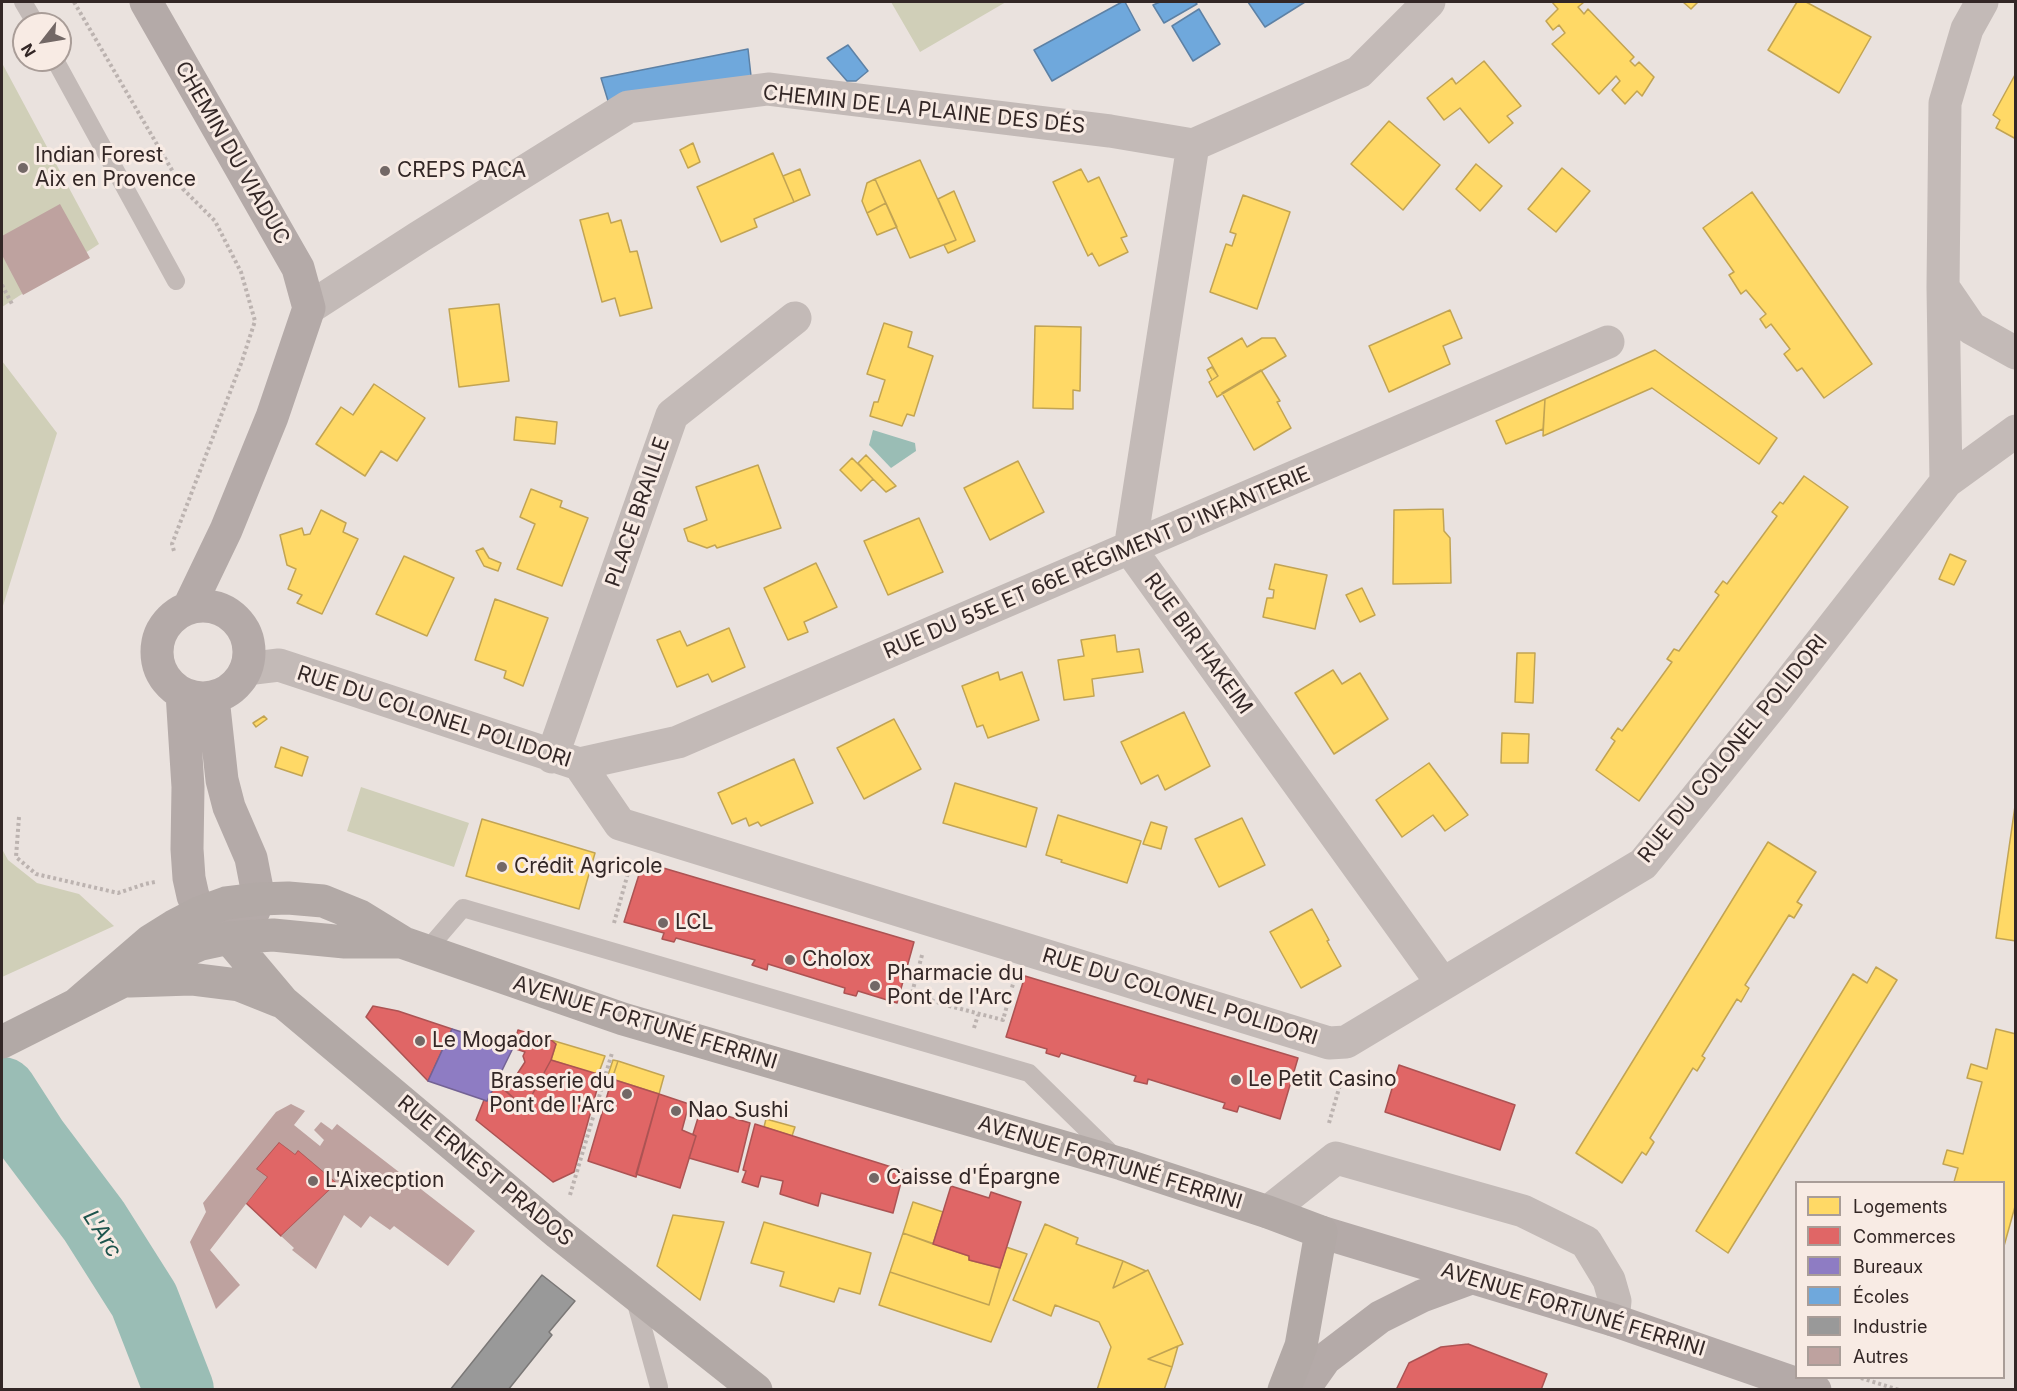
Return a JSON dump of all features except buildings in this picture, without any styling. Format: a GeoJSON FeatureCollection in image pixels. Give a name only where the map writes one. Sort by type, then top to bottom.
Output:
{"type":"FeatureCollection","features":[{"type":"Feature","properties":{"kind":"main road"},"geometry":{"type":"LineString","coordinates":[[78,1003],[150,941],[201,912],[226,903],[288,897],[323,901],[360,916],[415,946]]}},
{"type":"Feature","properties":{"kind":"main road"},"geometry":{"type":"LineString","coordinates":[[2,1042],[201,944],[229,938],[273,935],[415,946]]}},
{"type":"Feature","properties":{"kind":"main road","name":"RUE ERNEST PRADOS"},"geometry":{"type":"LineString","coordinates":[[229,938],[283,1002],[558,1233],[756,1389]]}},
{"type":"Feature","properties":{"kind":"main road","name":"AVENUE FORTUNÉ FERRINI"},"geometry":{"type":"LineString","coordinates":[[415,946],[623,1019],[1122,1164],[1321,1232]]}},
{"type":"Feature","properties":{"kind":"main road"},"geometry":{"type":"LineString","coordinates":[[123,981],[191,980],[239,985],[283,1002]]}},
{"type":"Feature","properties":{"kind":"main road"},"geometry":{"type":"LineString","coordinates":[[1284,1389],[1301,1346],[1321,1232]]}},
{"type":"Feature","properties":{"kind":"street","name":"CHEMIN DU VIADUC"},"geometry":{"type":"LineString","coordinates":[[146,2],[298,268],[309,308]]}},
{"type":"Feature","properties":{"kind":"street"},"geometry":{"type":"LineString","coordinates":[[1130,549],[1193,145],[1359,72],[1429,2]]}},
{"type":"Feature","properties":{"kind":"street"},"geometry":{"type":"LineString","coordinates":[[1946,482],[1943,287],[1945,103],[1967,29],[1982,2]]}},
{"type":"Feature","properties":{"kind":"street","name":"CHEMIN DE LA PLAINE DES DÉS"},"geometry":{"type":"LineString","coordinates":[[309,308],[628,107],[768,89],[1110,131],[1193,145]]}},
{"type":"Feature","properties":{"kind":"street"},"geometry":{"type":"LineString","coordinates":[[1943,287],[1971,328],[2016,353]]}},
{"type":"Feature","properties":{"kind":"street"},"geometry":{"type":"LineString","coordinates":[[189,607],[226,530],[272,417],[309,308]]}},
{"type":"Feature","properties":{"kind":"street","name":"PLACE BRAILLE"},"geometry":{"type":"LineString","coordinates":[[566,761],[672,414],[795,318]]}},
{"type":"Feature","properties":{"kind":"street","name":"RUE DU 55E ET 66E RÉGIMENT D'INFANTERIE"},"geometry":{"type":"LineString","coordinates":[[566,761],[678,742],[1608,342]]}},
{"type":"Feature","properties":{"kind":"street","name":"RUE DU COLONEL POLIDORI"},"geometry":{"type":"LineString","coordinates":[[246,669],[279,665],[566,761],[620,824],[1329,1043],[1346,1042],[1643,864],[1782,692],[1946,482],[2016,431]]}},
{"type":"Feature","properties":{"kind":"street"},"geometry":{"type":"LineString","coordinates":[[226,530],[226,612]]}},
{"type":"Feature","properties":{"kind":"street","name":"RUE BIR HAKEIM"},"geometry":{"type":"LineString","coordinates":[[1130,549],[1442,983]]}},
{"type":"Feature","properties":{"kind":"street"},"geometry":{"type":"LineString","coordinates":[[204,605],[226,612],[242,626],[248,640],[249,654],[246,669],[239,681],[228,691],[198,696],[169,684],[160,671],[156,655],[157,640],[168,620],[189,607],[204,605]]}},
{"type":"Feature","properties":{"kind":"street"},"geometry":{"type":"LineString","coordinates":[[198,696],[229,807],[251,858],[259,899],[249,922],[229,938],[201,912],[193,896],[189,878],[188,787],[198,696]]}},
{"type":"Feature","properties":{"kind":"street"},"geometry":{"type":"LineString","coordinates":[[1268,1212],[1336,1158],[1523,1210],[1586,1242],[1609,1280],[1615,1301],[1613,1320]]}},
{"type":"Feature","properties":{"kind":"street","name":"AVENUE FORTUNÉ FERRINI"},"geometry":{"type":"LineString","coordinates":[[1321,1232],[1613,1320],[1805,1388]]}},
{"type":"Feature","properties":{"kind":"street"},"geometry":{"type":"LineString","coordinates":[[1303,1389],[1326,1359],[1380,1317],[1422,1296],[1471,1278]]}},
{"type":"Feature","properties":{"kind":"lane"},"geometry":{"type":"LineString","coordinates":[[62,72],[176,281]]}},
{"type":"Feature","properties":{"kind":"lane"},"geometry":{"type":"LineString","coordinates":[[415,946],[463,908],[1029,1072],[1122,1164]]}},
{"type":"Feature","properties":{"kind":"lane"},"geometry":{"type":"LineString","coordinates":[[633,1292],[659,1389]]}},
{"type":"Feature","properties":{"kind":"path"},"geometry":{"type":"LineString","coordinates":[[2,285],[13,306]]}},
{"type":"Feature","properties":{"kind":"path"},"geometry":{"type":"LineString","coordinates":[[19,817],[16,857],[36,874],[118,893],[145,884],[189,878]]}},
{"type":"Feature","properties":{"kind":"path"},"geometry":{"type":"LineString","coordinates":[[607,949],[639,830]]}},
{"type":"Feature","properties":{"kind":"path"},"geometry":{"type":"LineString","coordinates":[[912,993],[978,1015],[1002,1020]]}},
{"type":"Feature","properties":{"kind":"path"},"geometry":{"type":"LineString","coordinates":[[558,1233],[623,1019]]}},
{"type":"Feature","properties":{"kind":"path"},"geometry":{"type":"LineString","coordinates":[[1327,1131],[1344,1070]]}},
{"type":"Feature","properties":{"kind":"path"},"geometry":{"type":"LineString","coordinates":[[1867,1379],[1899,1389]]}},
{"type":"Feature","properties":{"kind":"green space"},"geometry":{"type":"Polygon","coordinates":[[[891,2],[1006,2],[920,52],[891,2]]]}},
{"type":"Feature","properties":{"kind":"green space","name":"Indian Forest Aix en Provence"},"geometry":{"type":"Polygon","coordinates":[[[2,63],[99,244],[2,307],[2,63]]]}},
{"type":"Feature","properties":{"kind":"green space"},"geometry":{"type":"Polygon","coordinates":[[[2,361],[57,433],[2,609],[2,361]]]}},
{"type":"Feature","properties":{"kind":"green space"},"geometry":{"type":"Polygon","coordinates":[[[361,787],[469,823],[454,867],[347,831],[361,787]]]}},
{"type":"Feature","properties":{"kind":"green space"},"geometry":{"type":"Polygon","coordinates":[[[2,849],[8,860],[37,883],[79,894],[114,926],[2,977],[2,849]]]}},
{"type":"Feature","properties":{"kind":"water"},"geometry":{"type":"Polygon","coordinates":[[[873,430],[915,443],[916,451],[891,468],[869,445],[873,430]]]}},
{"type":"Feature","properties":{"kind":"waterway","name":"L'Arc"},"geometry":{"type":"LineString","coordinates":[[2,1092],[33,1140],[94,1221],[144,1300],[179,1390]]}},
{"type":"Feature","properties":{"kind":"place","name":"Indian Forest Aix en Provence"},"geometry":{"type":"Point","coordinates":[23,168]}},
{"type":"Feature","properties":{"kind":"place","name":"CREPS PACA"},"geometry":{"type":"Point","coordinates":[385,171]}},
{"type":"Feature","properties":{"kind":"place","name":"Crédit Agricole"},"geometry":{"type":"Point","coordinates":[502,867]}},
{"type":"Feature","properties":{"kind":"place","name":"LCL"},"geometry":{"type":"Point","coordinates":[663,923]}},
{"type":"Feature","properties":{"kind":"place","name":"Cholox"},"geometry":{"type":"Point","coordinates":[790,960]}},
{"type":"Feature","properties":{"kind":"place","name":"Pharmacie du Pont de l'Arc"},"geometry":{"type":"Point","coordinates":[875,986]}},
{"type":"Feature","properties":{"kind":"place","name":"Le Mogador"},"geometry":{"type":"Point","coordinates":[420,1041]}},
{"type":"Feature","properties":{"kind":"place","name":"Le Petit Casino"},"geometry":{"type":"Point","coordinates":[1236,1080]}},
{"type":"Feature","properties":{"kind":"place","name":"Brasserie du Pont de l'Arc"},"geometry":{"type":"Point","coordinates":[627,1094]}},
{"type":"Feature","properties":{"kind":"place","name":"Nao Sushi"},"geometry":{"type":"Point","coordinates":[676,1111]}},
{"type":"Feature","properties":{"kind":"place","name":"Caisse d'Épargne"},"geometry":{"type":"Point","coordinates":[874,1178]}},
{"type":"Feature","properties":{"kind":"place","name":"L'Aixecption"},"geometry":{"type":"Point","coordinates":[313,1181]}}]}
